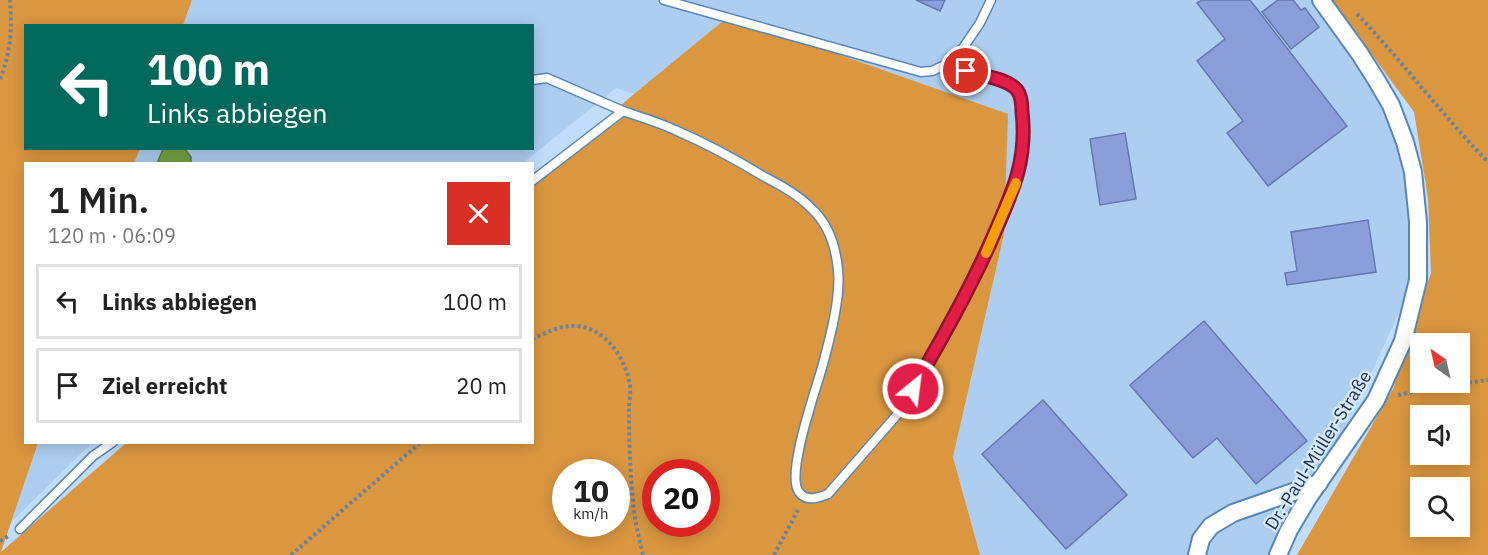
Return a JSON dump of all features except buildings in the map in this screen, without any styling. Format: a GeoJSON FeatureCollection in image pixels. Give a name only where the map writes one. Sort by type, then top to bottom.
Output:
{"type":"FeatureCollection","features":[{"type":"Feature","properties":{"kind":"street","name":"Dr.-Paul-Müller-Straße"},"geometry":{"type":"LineString","coordinates":[[1278,555],[1289,530],[1319,483],[1377,400],[1403,341],[1418,280],[1418,222],[1413,172],[1405,142],[1391,105],[1360,54],[1321,0]]}},
{"type":"Feature","properties":{"kind":"street"},"geometry":{"type":"LineString","coordinates":[[1197,555],[1201,539],[1211,526],[1233,513],[1319,483]]}},
{"type":"Feature","properties":{"kind":"lane"},"geometry":{"type":"LineString","coordinates":[[664,0],[921,72],[932,71],[945,65],[963,48],[980,23],[991,0]]}},
{"type":"Feature","properties":{"kind":"lane"},"geometry":{"type":"LineString","coordinates":[[534,80],[547,78],[623,111],[674,129],[740,162],[780,185],[813,209],[824,225],[833,240],[838,287],[823,364],[801,438],[795,470],[798,492],[811,499],[828,494],[903,408],[976,275],[1014,188],[1020,168],[1024,126],[1018,92],[1009,83],[945,65]]}},
{"type":"Feature","properties":{"kind":"lane"},"geometry":{"type":"LineString","coordinates":[[534,179],[623,111]]}},
{"type":"Feature","properties":{"kind":"lane"},"geometry":{"type":"LineString","coordinates":[[20,529],[93,456],[110,444]]}},
{"type":"Feature","properties":{"kind":"path"},"geometry":{"type":"LineString","coordinates":[[0,79],[10,48],[12,24],[10,0]]}},
{"type":"Feature","properties":{"kind":"path"},"geometry":{"type":"LineString","coordinates":[[1350,8],[1488,162]]}},
{"type":"Feature","properties":{"kind":"path"},"geometry":{"type":"LineString","coordinates":[[534,338],[553,330],[576,326],[590,329],[614,348],[624,363],[630,386],[633,502],[643,555]]}},
{"type":"Feature","properties":{"kind":"path"},"geometry":{"type":"LineString","coordinates":[[1377,400],[1443,386],[1488,380]]}},
{"type":"Feature","properties":{"kind":"path"},"geometry":{"type":"LineString","coordinates":[[291,555],[419,444]]}},
{"type":"Feature","properties":{"kind":"path"},"geometry":{"type":"LineString","coordinates":[[774,555],[805,497]]}},
{"type":"Feature","properties":{"kind":"shaded area"},"geometry":{"type":"Polygon","coordinates":[[[0,0],[192,0],[183,24],[24,24],[24,150],[140,150],[134,162],[24,162],[24,444],[38,444],[1,552],[125,444],[534,444],[534,179],[729,16],[1008,114],[1004,234],[953,457],[980,555],[0,555],[0,0]]]}},
{"type":"Feature","properties":{"kind":"shaded area"},"geometry":{"type":"Polygon","coordinates":[[[192,0],[1312,0],[1330,18],[1391,105],[1413,172],[1417,274],[1360,397],[1277,555],[980,555],[953,457],[1004,234],[729,16],[634,94],[616,88],[524,162],[135,162],[139,150],[534,150],[534,24],[183,24],[192,0]]]}},
{"type":"Feature","properties":{"kind":"shaded area"},"geometry":{"type":"Polygon","coordinates":[[[1332,0],[1488,0],[1488,555],[1297,555],[1393,389],[1410,337],[1410,393],[1470,393],[1470,333],[1411,333],[1431,273],[1428,198],[1414,112],[1332,0]]]}},
{"type":"Feature","properties":{"kind":"shaded area"},"geometry":{"type":"Polygon","coordinates":[[[163,150],[186,150],[191,157],[191,162],[158,161],[163,150]]]}},
{"type":"Feature","properties":{"kind":"shaded area"},"geometry":{"type":"Polygon","coordinates":[[[38,444],[91,444],[11,522],[38,444]]]}},
{"type":"Feature","properties":{"kind":"slow traffic"},"geometry":{"type":"LineString","coordinates":[[986,253],[1016,183]]}},
{"type":"Feature","properties":{"kind":"route"},"geometry":{"type":"LineString","coordinates":[[913,389],[976,275],[1014,188],[1020,168],[1024,126],[1018,92],[1009,83],[966,71]]}}]}
